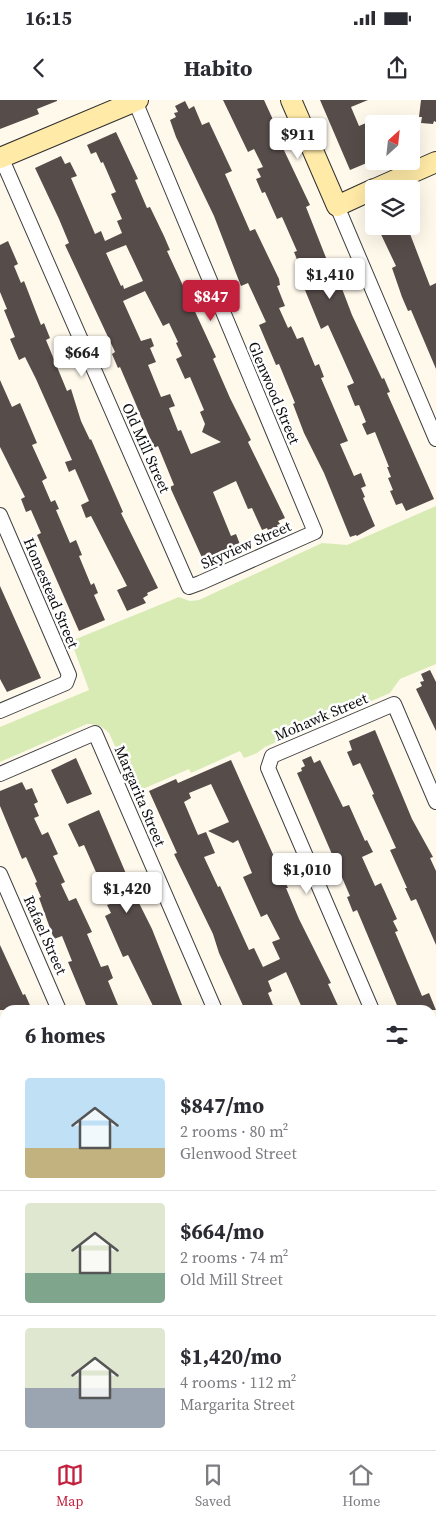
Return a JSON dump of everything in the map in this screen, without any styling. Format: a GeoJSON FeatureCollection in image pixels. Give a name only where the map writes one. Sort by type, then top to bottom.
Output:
{"type":"FeatureCollection","features":[{"type":"Feature","properties":{"kind":"street"},"geometry":{"type":"LineString","coordinates":[[291,100],[436,438]]}},
{"type":"Feature","properties":{"kind":"street"},"geometry":{"type":"LineString","coordinates":[[1,158],[136,101]]}},
{"type":"Feature","properties":{"kind":"street","name":"Glenwood Street"},"geometry":{"type":"LineString","coordinates":[[136,101],[315,532]]}},
{"type":"Feature","properties":{"kind":"street","name":"Old Mill Street"},"geometry":{"type":"LineString","coordinates":[[1,158],[189,586]]}},
{"type":"Feature","properties":{"kind":"street"},"geometry":{"type":"LineString","coordinates":[[395,180],[436,162]]}},
{"type":"Feature","properties":{"kind":"street"},"geometry":{"type":"LineString","coordinates":[[336,206],[365,193]]}},
{"type":"Feature","properties":{"kind":"street","name":"Homestead Street"},"geometry":{"type":"LineString","coordinates":[[0,515],[68,675],[66,683],[0,711]]}},
{"type":"Feature","properties":{"kind":"street","name":"Skyview Street"},"geometry":{"type":"LineString","coordinates":[[189,586],[315,532]]}},
{"type":"Feature","properties":{"kind":"street","name":"Mohawk Street"},"geometry":{"type":"LineString","coordinates":[[370,1005],[268,768],[272,756],[287,748],[394,704],[436,802]]}},
{"type":"Feature","properties":{"kind":"street","name":"Margarita Street"},"geometry":{"type":"LineString","coordinates":[[0,774],[95,733],[213,1005]]}},
{"type":"Feature","properties":{"kind":"street","name":"Rafael Street"},"geometry":{"type":"LineString","coordinates":[[0,874],[57,1005]]}},
{"type":"Feature","properties":{"kind":"green space"},"geometry":{"type":"Polygon","coordinates":[[[436,506],[436,664],[400,679],[390,693],[265,747],[257,753],[244,758],[240,751],[191,773],[189,769],[136,792],[109,733],[97,725],[87,724],[0,762],[0,727],[89,690],[71,641],[179,597],[190,601],[199,600],[322,543],[347,545],[436,506]]]}},
{"type":"Feature","properties":{"kind":"building"},"geometry":{"type":"Polygon","coordinates":[[[0,100],[57,101],[37,109],[39,114],[0,129],[0,100]]]}},
{"type":"Feature","properties":{"kind":"building"},"geometry":{"type":"Polygon","coordinates":[[[223,100],[264,100],[275,124],[272,125],[310,205],[306,207],[332,273],[338,271],[344,285],[341,286],[352,315],[382,379],[384,378],[390,392],[387,393],[434,499],[406,511],[402,503],[396,505],[390,491],[393,490],[388,478],[391,477],[387,467],[389,467],[375,432],[367,435],[362,424],[366,422],[359,405],[355,406],[347,386],[354,383],[328,325],[321,329],[300,278],[304,277],[294,252],[297,251],[282,217],[277,219],[265,192],[262,193],[256,179],[261,177],[257,169],[263,167],[254,149],[248,152],[223,100]]]}},
{"type":"Feature","properties":{"kind":"building"},"geometry":{"type":"Polygon","coordinates":[[[320,100],[368,100],[351,107],[359,126],[365,123],[365,164],[350,170],[320,100]]]}},
{"type":"Feature","properties":{"kind":"building"},"geometry":{"type":"Polygon","coordinates":[[[421,100],[436,100],[436,122],[434,121],[433,124],[421,123],[422,117],[419,115],[421,100]]]}},
{"type":"Feature","properties":{"kind":"building"},"geometry":{"type":"Polygon","coordinates":[[[185,101],[189,109],[194,106],[202,125],[209,122],[232,171],[225,174],[250,231],[255,229],[279,279],[280,285],[277,286],[285,306],[279,308],[288,328],[291,326],[297,339],[303,337],[315,366],[319,364],[324,377],[321,378],[348,441],[340,444],[354,476],[361,473],[366,486],[361,488],[365,497],[363,498],[375,526],[357,536],[350,537],[324,473],[304,433],[293,404],[295,403],[279,364],[276,365],[259,325],[266,322],[248,283],[241,286],[214,216],[176,137],[170,120],[176,117],[174,113],[178,112],[175,106],[185,101]]]}},
{"type":"Feature","properties":{"kind":"building"},"geometry":{"type":"Polygon","coordinates":[[[116,132],[138,179],[135,180],[147,208],[150,207],[164,236],[170,250],[167,251],[216,357],[213,359],[251,440],[248,442],[285,518],[278,521],[280,524],[277,525],[280,532],[270,535],[267,528],[262,530],[252,508],[248,509],[236,481],[213,492],[231,536],[236,534],[241,547],[204,562],[170,487],[174,485],[158,446],[154,448],[120,367],[118,368],[112,354],[115,352],[65,245],[69,243],[35,168],[61,156],[65,164],[70,162],[77,176],[71,178],[95,234],[101,231],[105,241],[122,233],[117,221],[122,219],[111,194],[116,192],[103,162],[101,163],[96,152],[91,154],[87,145],[116,132]],[[126,245],[106,253],[124,289],[143,281],[126,245]],[[145,291],[123,301],[141,341],[151,338],[154,346],[150,348],[156,362],[148,365],[161,397],[170,394],[175,406],[169,408],[178,431],[181,430],[191,454],[221,442],[202,432],[205,424],[200,412],[204,410],[190,377],[185,379],[176,359],[182,356],[176,343],[178,342],[169,323],[163,326],[145,291]]]}},
{"type":"Feature","properties":{"kind":"building"},"geometry":{"type":"Polygon","coordinates":[[[381,235],[410,235],[430,286],[436,283],[436,369],[411,310],[408,311],[402,297],[392,268],[396,266],[381,235]]]}},
{"type":"Feature","properties":{"kind":"building"},"geometry":{"type":"Polygon","coordinates":[[[8,241],[18,264],[14,266],[21,283],[24,281],[41,325],[44,323],[50,338],[46,340],[67,391],[71,389],[81,421],[91,439],[123,512],[121,513],[158,588],[147,593],[148,595],[143,598],[146,603],[127,611],[117,590],[127,586],[91,516],[86,518],[81,505],[89,501],[75,469],[69,472],[65,462],[72,460],[25,357],[19,360],[10,339],[15,337],[4,310],[7,309],[0,292],[0,245],[8,241]]]}},
{"type":"Feature","properties":{"kind":"building"},"geometry":{"type":"Polygon","coordinates":[[[0,380],[12,407],[20,403],[37,443],[32,445],[47,478],[42,481],[51,502],[55,500],[59,509],[56,510],[70,543],[76,540],[82,555],[79,556],[91,585],[94,583],[98,593],[94,595],[105,620],[79,631],[37,535],[41,533],[31,510],[26,512],[21,499],[25,497],[0,447],[0,380]]]}},
{"type":"Feature","properties":{"kind":"building"},"geometry":{"type":"Polygon","coordinates":[[[0,586],[41,678],[7,692],[0,679],[0,586]]]}},
{"type":"Feature","properties":{"kind":"building"},"geometry":{"type":"Polygon","coordinates":[[[430,670],[436,682],[436,731],[416,689],[422,686],[420,682],[424,681],[421,674],[430,670]]]}},
{"type":"Feature","properties":{"kind":"building"},"geometry":{"type":"Polygon","coordinates":[[[375,730],[412,819],[433,857],[430,858],[436,871],[436,945],[416,899],[411,901],[405,888],[407,888],[390,850],[396,848],[360,763],[353,766],[347,752],[352,750],[349,741],[375,730]]]}},
{"type":"Feature","properties":{"kind":"building"},"geometry":{"type":"Polygon","coordinates":[[[311,756],[314,763],[320,760],[343,807],[349,805],[365,841],[367,840],[373,852],[362,857],[375,886],[381,883],[397,919],[393,921],[398,931],[395,932],[422,996],[429,993],[434,1005],[397,1005],[357,910],[353,912],[347,897],[350,896],[297,773],[302,771],[301,768],[305,766],[302,760],[311,756]]]}},
{"type":"Feature","properties":{"kind":"building"},"geometry":{"type":"Polygon","coordinates":[[[76,758],[92,794],[67,804],[51,770],[76,758]]]}},
{"type":"Feature","properties":{"kind":"building"},"geometry":{"type":"Polygon","coordinates":[[[231,760],[288,888],[286,888],[299,919],[331,983],[328,984],[338,1005],[301,1005],[286,972],[268,981],[272,991],[268,993],[273,1005],[243,1005],[219,953],[213,934],[174,854],[177,853],[149,791],[176,779],[178,783],[231,760]],[[211,784],[189,793],[191,798],[184,802],[198,835],[206,832],[215,853],[204,857],[218,887],[220,886],[249,950],[254,948],[263,967],[280,959],[272,942],[280,939],[267,914],[261,917],[243,877],[252,873],[238,840],[233,843],[208,831],[229,822],[211,784]]]}},
{"type":"Feature","properties":{"kind":"building"},"geometry":{"type":"Polygon","coordinates":[[[22,782],[26,790],[32,788],[38,802],[34,804],[39,816],[34,818],[42,835],[48,832],[58,854],[53,856],[65,882],[61,884],[69,901],[76,898],[92,932],[87,934],[101,967],[108,965],[113,978],[108,981],[118,1005],[86,1005],[68,962],[72,961],[62,936],[54,939],[39,898],[41,897],[35,883],[37,882],[26,857],[22,859],[0,806],[0,791],[22,782]]]}},
{"type":"Feature","properties":{"kind":"building"},"geometry":{"type":"Polygon","coordinates":[[[99,810],[127,876],[124,877],[131,895],[134,893],[152,929],[182,1005],[153,1005],[128,955],[123,957],[105,916],[111,913],[107,905],[110,904],[84,845],[79,847],[68,824],[99,810]]]}},
{"type":"Feature","properties":{"kind":"building"},"geometry":{"type":"Polygon","coordinates":[[[0,945],[23,995],[25,994],[30,1005],[0,1005],[0,945]]]}}]}
